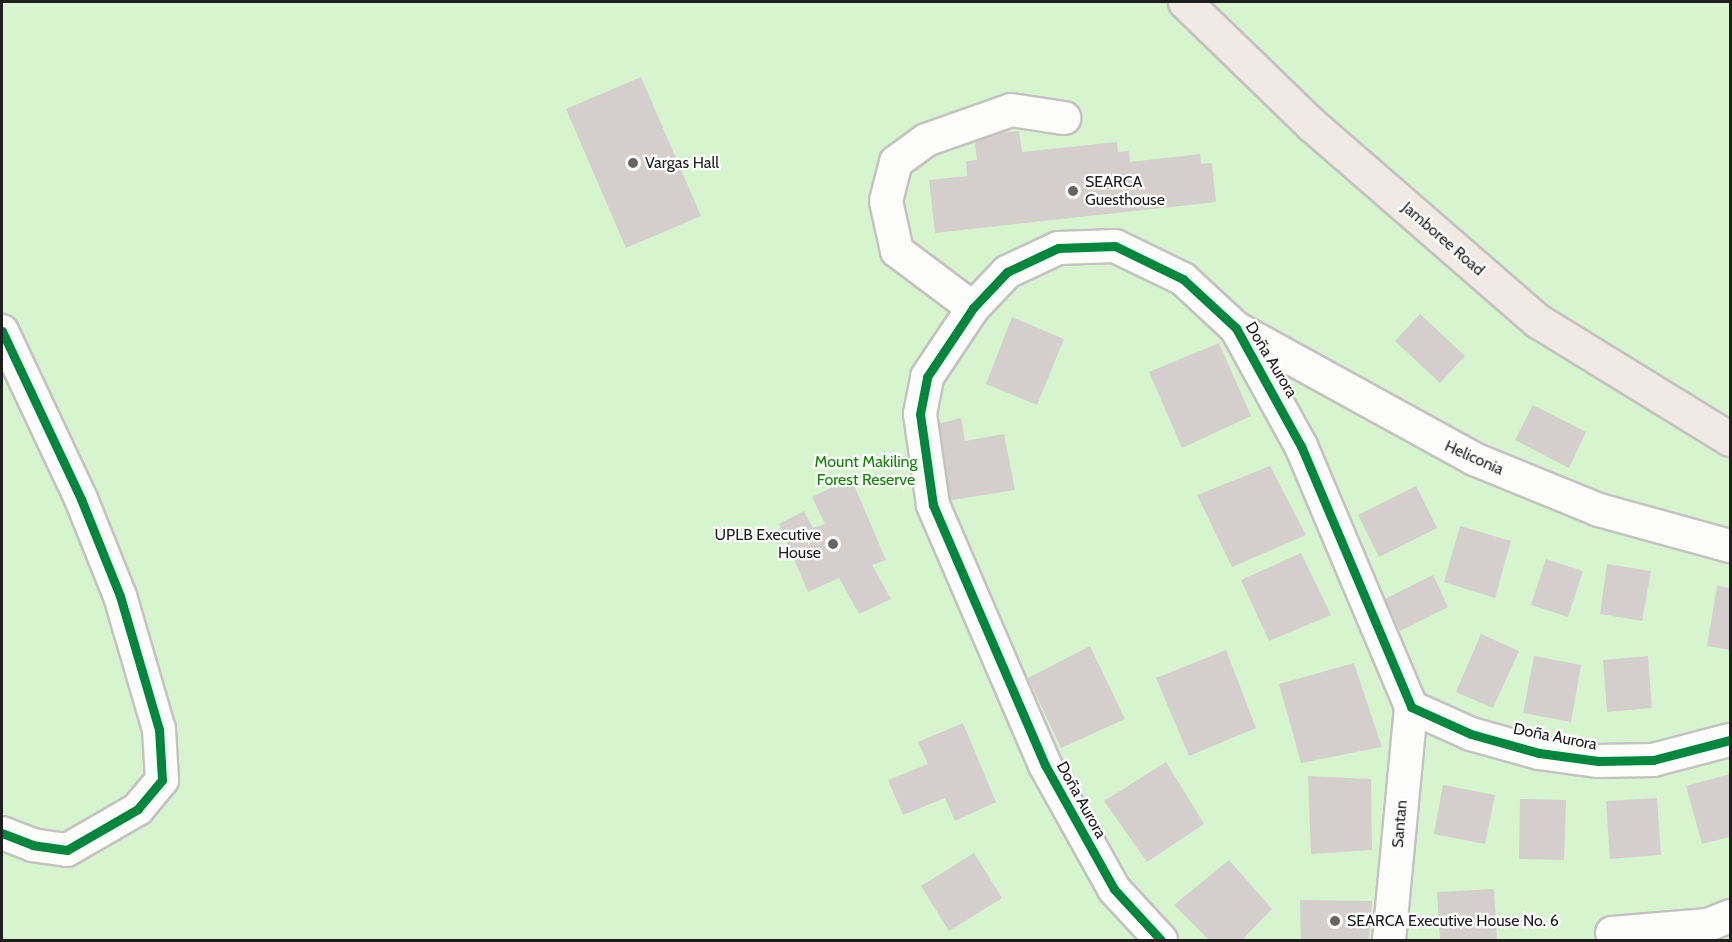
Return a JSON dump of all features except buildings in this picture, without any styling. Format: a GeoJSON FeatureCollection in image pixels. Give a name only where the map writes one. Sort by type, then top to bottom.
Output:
{"type":"FeatureCollection","features":[{"type":"Feature","properties":{"kind":"main road","name":"Jamboree Road"},"geometry":{"type":"LineString","coordinates":[[1185,2],[1311,124],[1538,321],[1731,438]]}},
{"type":"Feature","properties":{"kind":"street"},"geometry":{"type":"LineString","coordinates":[[973,308],[897,251],[886,201],[896,162],[926,140],[1011,110],[1064,118]]}},
{"type":"Feature","properties":{"kind":"street","name":"Doña Aurora"},"geometry":{"type":"LineString","coordinates":[[1161,940],[1114,889],[1045,765],[933,505],[922,405],[927,377],[973,308],[1007,272],[1058,248],[1115,246],[1183,279],[1236,328],[1301,446],[1411,707],[1483,737],[1539,753],[1598,761],[1653,760],[1731,740]]}},
{"type":"Feature","properties":{"kind":"street","name":"Heliconia"},"geometry":{"type":"LineString","coordinates":[[1236,328],[1474,459],[1599,510],[1731,546]]}},
{"type":"Feature","properties":{"kind":"street"},"geometry":{"type":"LineString","coordinates":[[2,331],[81,498],[120,596],[159,729],[162,780],[138,809],[67,850],[33,845],[2,833]]}},
{"type":"Feature","properties":{"kind":"street","name":"Santan"},"geometry":{"type":"LineString","coordinates":[[1389,940],[1411,707]]}},
{"type":"Feature","properties":{"kind":"street"},"geometry":{"type":"LineString","coordinates":[[1612,933],[1708,925],[1731,916]]}},
{"type":"Feature","properties":{"kind":"green space","name":"Mount Makiling Forest Reserve"},"geometry":{"type":"Polygon","coordinates":[[[2,2],[1730,2],[1730,940],[2,940],[2,2]]]}},
{"type":"Feature","properties":{"kind":"cycle path"},"geometry":{"type":"LineString","coordinates":[[1161,940],[1114,889],[1045,765],[933,505],[920,414],[927,377],[973,308],[1007,272],[1058,248],[1115,246],[1183,279],[1236,328],[1301,446],[1411,707],[1471,734],[1539,753],[1598,761],[1653,760],[1730,740]]}},
{"type":"Feature","properties":{"kind":"cycle path"},"geometry":{"type":"LineString","coordinates":[[2,331],[81,499],[120,596],[159,729],[162,780],[138,809],[67,850],[33,845],[2,833]]}},
{"type":"Feature","properties":{"kind":"place","name":"Vargas Hall"},"geometry":{"type":"Point","coordinates":[633,163]}},
{"type":"Feature","properties":{"kind":"place","name":"SEARCA Guesthouse"},"geometry":{"type":"Point","coordinates":[1073,191]}},
{"type":"Feature","properties":{"kind":"place","name":"UPLB Executive House"},"geometry":{"type":"Point","coordinates":[833,544]}},
{"type":"Feature","properties":{"kind":"place","name":"SEARCA Executive House No. 6"},"geometry":{"type":"Point","coordinates":[1335,921]}}]}
